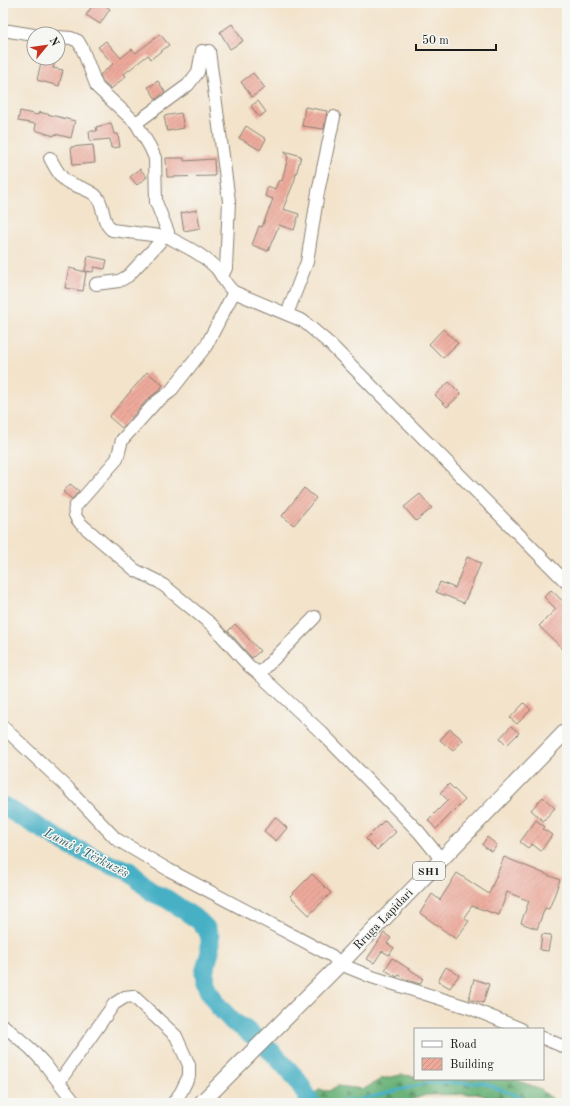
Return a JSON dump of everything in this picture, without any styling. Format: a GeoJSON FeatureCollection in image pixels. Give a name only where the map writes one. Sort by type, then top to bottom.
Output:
{"type":"FeatureCollection","features":[{"type":"Feature","properties":{"kind":"main road","name":"Rruga Lapidari"},"geometry":{"type":"LineString","coordinates":[[201,1103],[340,964],[567,730]]}},
{"type":"Feature","properties":{"kind":"street"},"geometry":{"type":"LineString","coordinates":[[3,30],[26,34]]}},
{"type":"Feature","properties":{"kind":"street"},"geometry":{"type":"LineString","coordinates":[[66,38],[78,41],[97,87],[136,123],[155,158],[156,202],[168,232],[128,276],[119,281],[96,284]]}},
{"type":"Feature","properties":{"kind":"street"},"geometry":{"type":"LineString","coordinates":[[136,123],[188,85],[198,72],[206,51],[229,201],[226,268],[222,276]]}},
{"type":"Feature","properties":{"kind":"street"},"geometry":{"type":"LineString","coordinates":[[287,314],[307,262],[318,192],[334,117]]}},
{"type":"Feature","properties":{"kind":"street"},"geometry":{"type":"LineString","coordinates":[[50,158],[60,175],[67,181],[92,192],[98,198],[108,227],[112,230],[164,237],[190,249],[208,261],[222,276],[229,288],[234,292],[303,321],[330,344],[567,583]]}},
{"type":"Feature","properties":{"kind":"street"},"geometry":{"type":"LineString","coordinates":[[234,292],[206,346],[170,392],[155,403],[122,440],[117,458],[75,507],[74,512],[82,524],[135,570],[159,582],[212,625],[249,666],[344,755],[419,832],[441,859]]}},
{"type":"Feature","properties":{"kind":"street"},"geometry":{"type":"LineString","coordinates":[[259,674],[315,616]]}},
{"type":"Feature","properties":{"kind":"street"},"geometry":{"type":"LineString","coordinates":[[3,728],[68,788],[116,839],[169,870],[332,956],[340,964],[372,977],[470,1008],[518,1028]]}},
{"type":"Feature","properties":{"kind":"street"},"geometry":{"type":"LineString","coordinates":[[59,1082],[114,1004],[125,996],[133,996],[176,1036],[189,1065],[189,1076],[181,1092],[173,1103]]}},
{"type":"Feature","properties":{"kind":"street"},"geometry":{"type":"LineString","coordinates":[[3,1025],[30,1048],[44,1063],[75,1103]]}},
{"type":"Feature","properties":{"kind":"street"},"geometry":{"type":"LineString","coordinates":[[544,1038],[567,1048]]}},
{"type":"Feature","properties":{"kind":"green space"},"geometry":{"type":"Polygon","coordinates":[[[401,1075],[414,1076],[414,1080],[517,1080],[541,1090],[558,1103],[503,1103],[479,1094],[462,1094],[426,1095],[402,1103],[303,1103],[319,1090],[329,1091],[337,1086],[364,1089],[381,1079],[401,1075]]]}},
{"type":"Feature","properties":{"kind":"building"},"geometry":{"type":"Polygon","coordinates":[[[94,3],[102,3],[110,9],[100,24],[86,15],[94,3]]]}},
{"type":"Feature","properties":{"kind":"building"},"geometry":{"type":"Polygon","coordinates":[[[232,24],[243,41],[230,49],[220,32],[232,24]]]}},
{"type":"Feature","properties":{"kind":"building"},"geometry":{"type":"Polygon","coordinates":[[[160,34],[169,45],[151,59],[148,55],[124,74],[126,76],[111,89],[106,85],[100,75],[113,64],[98,47],[106,41],[121,58],[132,49],[136,53],[160,34]]]}},
{"type":"Feature","properties":{"kind":"building"},"geometry":{"type":"Polygon","coordinates":[[[40,66],[54,66],[53,68],[63,70],[59,86],[37,80],[40,66]]]}},
{"type":"Feature","properties":{"kind":"building"},"geometry":{"type":"Polygon","coordinates":[[[253,73],[265,88],[252,97],[241,82],[253,73]]]}},
{"type":"Feature","properties":{"kind":"building"},"geometry":{"type":"Polygon","coordinates":[[[158,81],[165,92],[156,99],[148,87],[158,81]]]}},
{"type":"Feature","properties":{"kind":"building"},"geometry":{"type":"Polygon","coordinates":[[[258,101],[266,112],[259,117],[251,106],[258,101]]]}},
{"type":"Feature","properties":{"kind":"building"},"geometry":{"type":"Polygon","coordinates":[[[305,107],[327,111],[324,129],[302,126],[305,107]]]}},
{"type":"Feature","properties":{"kind":"building"},"geometry":{"type":"Polygon","coordinates":[[[20,111],[38,115],[39,112],[75,121],[71,138],[55,134],[54,136],[35,130],[36,124],[18,121],[20,111]]]}},
{"type":"Feature","properties":{"kind":"building"},"geometry":{"type":"Polygon","coordinates":[[[181,113],[184,128],[167,131],[164,116],[181,113]]]}},
{"type":"Feature","properties":{"kind":"building"},"geometry":{"type":"Polygon","coordinates":[[[111,123],[114,134],[118,134],[120,147],[111,148],[110,139],[90,141],[89,131],[97,131],[96,127],[111,123]]]}},
{"type":"Feature","properties":{"kind":"building"},"geometry":{"type":"Polygon","coordinates":[[[246,126],[266,139],[260,150],[239,138],[246,126]]]}},
{"type":"Feature","properties":{"kind":"building"},"geometry":{"type":"Polygon","coordinates":[[[93,145],[95,163],[73,165],[71,147],[93,145]]]}},
{"type":"Feature","properties":{"kind":"building"},"geometry":{"type":"Polygon","coordinates":[[[284,151],[301,156],[294,182],[283,209],[299,214],[294,230],[279,225],[268,251],[252,245],[259,226],[262,227],[273,199],[265,196],[268,186],[275,189],[279,180],[282,181],[288,157],[284,151]]]}},
{"type":"Feature","properties":{"kind":"building"},"geometry":{"type":"Polygon","coordinates":[[[166,158],[184,158],[184,161],[214,159],[215,176],[167,177],[166,158]]]}},
{"type":"Feature","properties":{"kind":"building"},"geometry":{"type":"Polygon","coordinates":[[[140,169],[147,177],[137,185],[130,177],[140,169]]]}},
{"type":"Feature","properties":{"kind":"building"},"geometry":{"type":"Polygon","coordinates":[[[197,210],[200,228],[184,231],[181,213],[197,210]]]}},
{"type":"Feature","properties":{"kind":"building"},"geometry":{"type":"Polygon","coordinates":[[[88,256],[107,260],[105,269],[94,267],[93,272],[85,271],[88,256]]]}},
{"type":"Feature","properties":{"kind":"building"},"geometry":{"type":"Polygon","coordinates":[[[69,268],[86,272],[83,291],[65,288],[69,268]]]}},
{"type":"Feature","properties":{"kind":"building"},"geometry":{"type":"Polygon","coordinates":[[[443,329],[458,343],[443,358],[429,344],[443,329]]]}},
{"type":"Feature","properties":{"kind":"building"},"geometry":{"type":"Polygon","coordinates":[[[147,372],[163,385],[122,428],[109,417],[147,372]]]}},
{"type":"Feature","properties":{"kind":"building"},"geometry":{"type":"Polygon","coordinates":[[[449,382],[461,394],[447,407],[435,395],[449,382]]]}},
{"type":"Feature","properties":{"kind":"building"},"geometry":{"type":"Polygon","coordinates":[[[70,484],[79,491],[72,499],[63,492],[70,484]]]}},
{"type":"Feature","properties":{"kind":"building"},"geometry":{"type":"Polygon","coordinates":[[[304,488],[316,498],[294,525],[282,516],[304,488]]]}},
{"type":"Feature","properties":{"kind":"building"},"geometry":{"type":"Polygon","coordinates":[[[420,494],[432,508],[416,521],[404,507],[420,494]]]}},
{"type":"Feature","properties":{"kind":"building"},"geometry":{"type":"Polygon","coordinates":[[[467,557],[481,563],[464,603],[436,592],[440,582],[455,588],[467,557]]]}},
{"type":"Feature","properties":{"kind":"building"},"geometry":{"type":"Polygon","coordinates":[[[551,590],[567,605],[567,653],[539,626],[556,609],[544,597],[551,590]]]}},
{"type":"Feature","properties":{"kind":"building"},"geometry":{"type":"Polygon","coordinates":[[[235,624],[260,651],[252,658],[228,631],[235,624]]]}},
{"type":"Feature","properties":{"kind":"building"},"geometry":{"type":"Polygon","coordinates":[[[524,703],[531,710],[517,724],[510,718],[524,703]]]}},
{"type":"Feature","properties":{"kind":"building"},"geometry":{"type":"Polygon","coordinates":[[[511,726],[519,733],[507,745],[500,738],[511,726]]]}},
{"type":"Feature","properties":{"kind":"building"},"geometry":{"type":"Polygon","coordinates":[[[450,729],[463,740],[453,751],[440,740],[450,729]]]}},
{"type":"Feature","properties":{"kind":"building"},"geometry":{"type":"Polygon","coordinates":[[[449,784],[465,800],[436,829],[428,820],[448,800],[440,793],[449,784]]]}},
{"type":"Feature","properties":{"kind":"building"},"geometry":{"type":"Polygon","coordinates":[[[543,797],[555,808],[543,821],[531,810],[543,797]]]}},
{"type":"Feature","properties":{"kind":"building"},"geometry":{"type":"Polygon","coordinates":[[[275,817],[287,828],[276,841],[264,831],[275,817]]]}},
{"type":"Feature","properties":{"kind":"building"},"geometry":{"type":"Polygon","coordinates":[[[385,820],[396,832],[377,850],[366,839],[385,820]]]}},
{"type":"Feature","properties":{"kind":"building"},"geometry":{"type":"Polygon","coordinates":[[[536,820],[545,827],[543,829],[552,835],[541,851],[532,844],[528,848],[520,842],[536,820]]]}},
{"type":"Feature","properties":{"kind":"building"},"geometry":{"type":"Polygon","coordinates":[[[487,837],[497,845],[492,852],[482,845],[487,837]]]}},
{"type":"Feature","properties":{"kind":"building"},"geometry":{"type":"Polygon","coordinates":[[[504,857],[560,880],[549,909],[545,908],[537,929],[521,923],[529,901],[507,892],[499,915],[472,906],[464,917],[469,921],[456,939],[420,913],[432,894],[440,900],[457,873],[489,894],[504,857]]]}},
{"type":"Feature","properties":{"kind":"building"},"geometry":{"type":"Polygon","coordinates":[[[312,874],[331,893],[309,915],[290,896],[312,874]]]}},
{"type":"Feature","properties":{"kind":"building"},"geometry":{"type":"Polygon","coordinates":[[[384,933],[391,938],[387,943],[394,948],[389,955],[382,951],[374,963],[367,959],[384,933]]]}},
{"type":"Feature","properties":{"kind":"building"},"geometry":{"type":"Polygon","coordinates":[[[542,934],[551,935],[548,951],[540,950],[542,934]]]}},
{"type":"Feature","properties":{"kind":"building"},"geometry":{"type":"Polygon","coordinates":[[[392,958],[423,978],[420,984],[407,980],[399,975],[397,977],[385,970],[392,958]]]}},
{"type":"Feature","properties":{"kind":"building"},"geometry":{"type":"Polygon","coordinates":[[[446,967],[459,975],[450,988],[438,981],[446,967]]]}},
{"type":"Feature","properties":{"kind":"building"},"geometry":{"type":"Polygon","coordinates":[[[474,979],[489,984],[483,1003],[469,999],[474,979]]]}},
{"type":"Feature","properties":{"kind":"waterway","name":"Lumi i Tërkuzës"},"geometry":{"type":"LineString","coordinates":[[3,806],[72,847],[109,864],[128,870],[153,893],[167,899],[198,920],[206,928],[210,937],[210,952],[204,973],[208,990],[219,1007],[233,1022],[245,1029],[272,1052],[296,1078],[311,1103]]}},
{"type":"Feature","properties":{"kind":"waterway"},"geometry":{"type":"LineString","coordinates":[[317,1103],[358,1100],[428,1083],[484,1083],[535,1103]]}}]}
